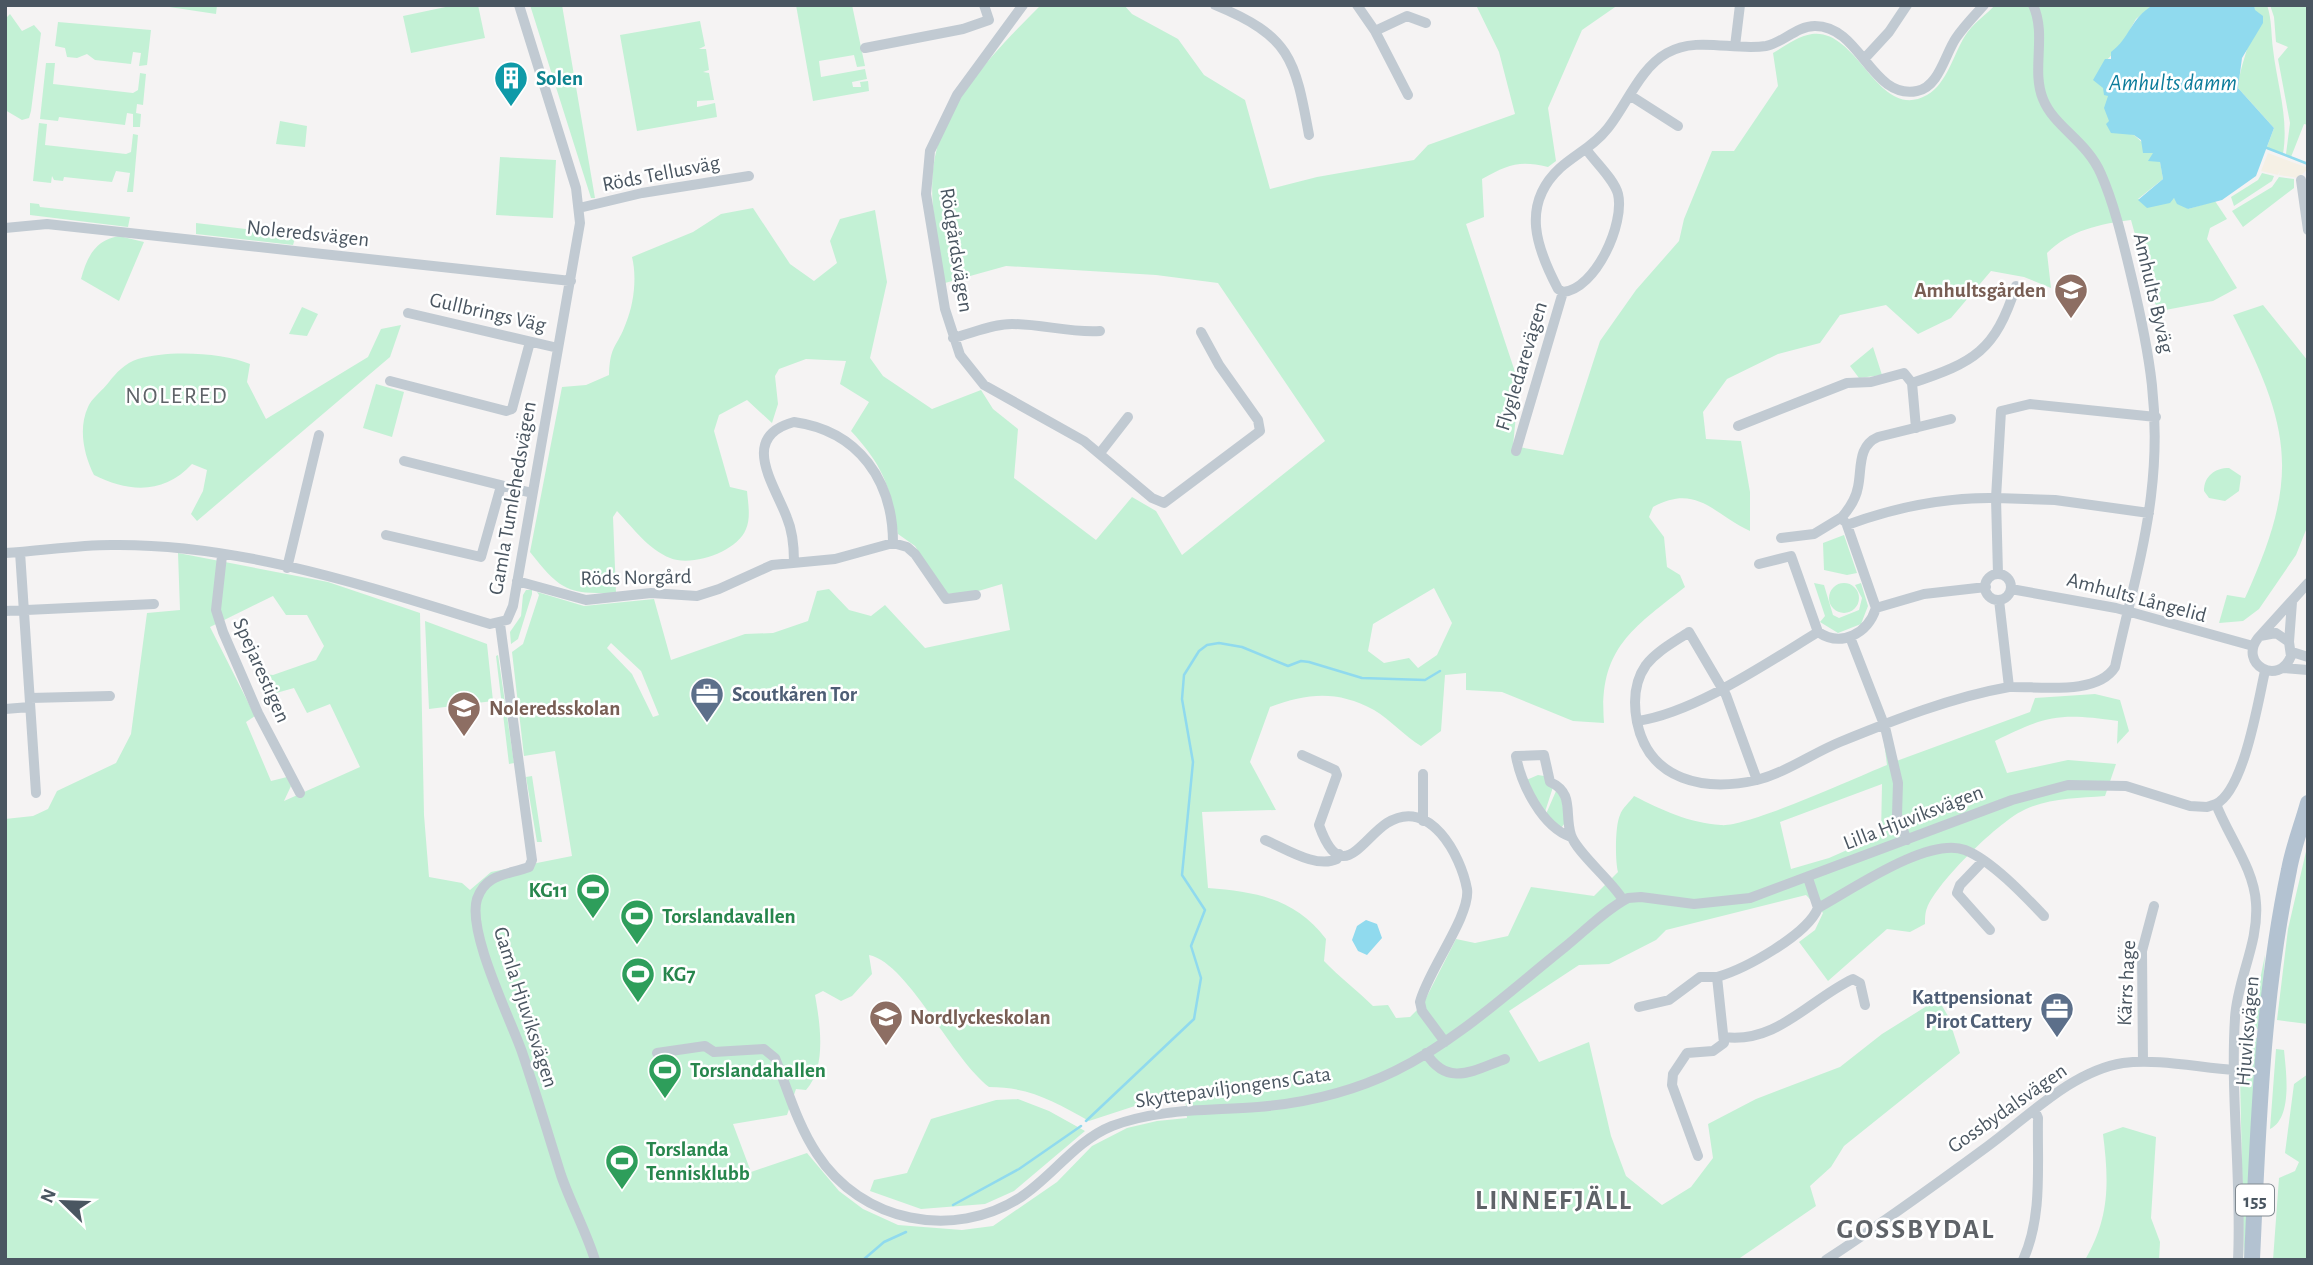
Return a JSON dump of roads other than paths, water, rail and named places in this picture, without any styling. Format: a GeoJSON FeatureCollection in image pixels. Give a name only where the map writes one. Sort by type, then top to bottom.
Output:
{"type":"FeatureCollection","features":[{"type":"Feature","properties":{"kind":"main road","name":"Hjuviksvägen"},"geometry":{"type":"LineString","coordinates":[[2252,1260],[2258,1140],[2276,940],[2289,867],[2307,806]]}},
{"type":"Feature","properties":{"kind":"street","name":"Gamla Tumlehedsvägen"},"geometry":{"type":"LineString","coordinates":[[5,553],[111,545],[158,547],[287,568],[499,624],[509,617],[580,223],[576,187],[519,5]]}},
{"type":"Feature","properties":{"kind":"street"},"geometry":{"type":"LineString","coordinates":[[865,48],[963,29],[989,20],[984,5]]}},
{"type":"Feature","properties":{"kind":"street"},"geometry":{"type":"LineString","coordinates":[[1215,5],[1262,27],[1288,54],[1301,92],[1309,135]]}},
{"type":"Feature","properties":{"kind":"street"},"geometry":{"type":"LineString","coordinates":[[1357,5],[1375,31],[1408,95]]}},
{"type":"Feature","properties":{"kind":"street"},"geometry":{"type":"LineString","coordinates":[[1735,46],[1740,5]]}},
{"type":"Feature","properties":{"kind":"street"},"geometry":{"type":"LineString","coordinates":[[1865,58],[1889,32],[1907,5]]}},
{"type":"Feature","properties":{"kind":"street","name":"Flygledarevägen"},"geometry":{"type":"LineString","coordinates":[[1586,149],[1616,190],[1615,228],[1607,254],[1575,289],[1563,292],[1558,289],[1541,257],[1534,223],[1539,199],[1550,179],[1609,128],[1653,62],[1677,48],[1695,45],[1768,46],[1814,26],[1840,33],[1892,88],[1907,92],[1923,90],[1938,74],[1955,40],[1984,5]]}},
{"type":"Feature","properties":{"kind":"street","name":"Amhults Byväg"},"geometry":{"type":"LineString","coordinates":[[2010,687],[2076,685],[2110,675],[2115,667],[2149,513],[2156,418],[2150,359],[2121,237],[2095,160],[2072,132],[2052,115],[2042,97],[2040,33],[2033,5]]}},
{"type":"Feature","properties":{"kind":"street","name":"Rödgårdsvägen"},"geometry":{"type":"LineString","coordinates":[[1024,6],[957,95],[930,151],[926,181],[928,215],[953,338],[971,370],[984,385],[1070,432],[1100,453],[1152,498],[1164,503],[1260,431],[1258,420],[1219,365],[1201,332]]}},
{"type":"Feature","properties":{"kind":"street"},"geometry":{"type":"LineString","coordinates":[[1375,31],[1407,16],[1426,23]]}},
{"type":"Feature","properties":{"kind":"street"},"geometry":{"type":"LineString","coordinates":[[1631,96],[1678,126]]}},
{"type":"Feature","properties":{"kind":"street","name":"Röds Tellusväg"},"geometry":{"type":"LineString","coordinates":[[579,208],[642,193],[749,176]]}},
{"type":"Feature","properties":{"kind":"street"},"geometry":{"type":"LineString","coordinates":[[2301,180],[2308,230]]}},
{"type":"Feature","properties":{"kind":"street","name":"Noleredsvägen"},"geometry":{"type":"LineString","coordinates":[[5,228],[42,223],[571,281]]}},
{"type":"Feature","properties":{"kind":"street"},"geometry":{"type":"LineString","coordinates":[[1912,383],[1963,365],[1981,351],[2000,325],[2016,286]]}},
{"type":"Feature","properties":{"kind":"street","name":"Flygledarevägen"},"geometry":{"type":"LineString","coordinates":[[1516,451],[1563,292]]}},
{"type":"Feature","properties":{"kind":"street","name":"Gullbrings Väg"},"geometry":{"type":"LineString","coordinates":[[408,313],[558,348]]}},
{"type":"Feature","properties":{"kind":"street"},"geometry":{"type":"LineString","coordinates":[[953,338],[992,326],[1014,324],[1078,332],[1100,331]]}},
{"type":"Feature","properties":{"kind":"street"},"geometry":{"type":"LineString","coordinates":[[390,381],[506,411],[512,410],[530,342]]}},
{"type":"Feature","properties":{"kind":"street"},"geometry":{"type":"LineString","coordinates":[[1738,426],[1846,383],[1871,382],[1899,372],[1904,373],[1912,383],[1916,428]]}},
{"type":"Feature","properties":{"kind":"street"},"geometry":{"type":"LineString","coordinates":[[1998,574],[1996,498],[2001,411],[2030,404],[2156,418]]}},
{"type":"Feature","properties":{"kind":"street"},"geometry":{"type":"LineString","coordinates":[[1100,453],[1128,417]]}},
{"type":"Feature","properties":{"kind":"street"},"geometry":{"type":"LineString","coordinates":[[1877,608],[1844,521],[1858,490],[1861,457],[1868,443],[1878,437],[1951,419]]}},
{"type":"Feature","properties":{"kind":"street"},"geometry":{"type":"LineString","coordinates":[[794,562],[788,520],[765,471],[764,458],[768,440],[775,431],[794,422],[838,436],[866,458],[884,487],[893,522],[893,543],[908,547],[915,554],[946,599],[976,595]]}},
{"type":"Feature","properties":{"kind":"street"},"geometry":{"type":"LineString","coordinates":[[287,568],[319,435]]}},
{"type":"Feature","properties":{"kind":"street"},"geometry":{"type":"LineString","coordinates":[[404,461],[531,493]]}},
{"type":"Feature","properties":{"kind":"street"},"geometry":{"type":"LineString","coordinates":[[386,535],[481,557],[501,486]]}},
{"type":"Feature","properties":{"kind":"street"},"geometry":{"type":"LineString","coordinates":[[1781,538],[1802,538],[1844,521],[1917,504],[1967,498],[2055,500],[2149,513]]}},
{"type":"Feature","properties":{"kind":"street","name":"Röds Norgård"},"geometry":{"type":"LineString","coordinates":[[516,581],[586,600],[651,593],[697,596],[719,589],[764,567],[855,555],[893,543]]}},
{"type":"Feature","properties":{"kind":"street"},"geometry":{"type":"LineString","coordinates":[[20,552],[36,793]]}},
{"type":"Feature","properties":{"kind":"street","name":"Spejarestigen"},"geometry":{"type":"LineString","coordinates":[[222,556],[216,610],[223,632],[258,713],[300,793]]}},
{"type":"Feature","properties":{"kind":"street"},"geometry":{"type":"LineString","coordinates":[[1759,564],[1791,556],[1818,632],[1835,639],[1850,637],[1863,630],[1877,608],[1924,594],[1986,587]]}},
{"type":"Feature","properties":{"kind":"street"},"geometry":{"type":"LineString","coordinates":[[1998,574],[2009,579],[2011,589],[2007,597],[1999,600],[1991,597],[1986,587],[1989,578],[1998,574]]}},
{"type":"Feature","properties":{"kind":"street"},"geometry":{"type":"LineString","coordinates":[[2308,583],[2253,646],[2254,661],[2265,671],[2275,672],[2284,668],[2308,670]]}},
{"type":"Feature","properties":{"kind":"street","name":"Amhults Långelid"},"geometry":{"type":"LineString","coordinates":[[2011,589],[2053,594],[2127,611],[2253,646]]}},
{"type":"Feature","properties":{"kind":"street"},"geometry":{"type":"LineString","coordinates":[[1756,780],[1724,692],[1689,632],[1654,656],[1642,672],[1634,699],[1637,725],[1652,757],[1686,780],[1728,785],[1756,780],[1787,770],[1839,743],[1945,703],[2010,687],[1999,600]]}},
{"type":"Feature","properties":{"kind":"street"},"geometry":{"type":"LineString","coordinates":[[2284,668],[2290,647],[2292,602]]}},
{"type":"Feature","properties":{"kind":"street"},"geometry":{"type":"LineString","coordinates":[[5,611],[154,604]]}},
{"type":"Feature","properties":{"kind":"street","name":"Gamla Hjuviksvägen"},"geometry":{"type":"LineString","coordinates":[[499,624],[532,860],[529,867],[500,874],[486,883],[477,899],[476,915],[493,981],[522,1052],[562,1178],[596,1260]]}},
{"type":"Feature","properties":{"kind":"street"},"geometry":{"type":"LineString","coordinates":[[1637,725],[1724,692],[1818,632]]}},
{"type":"Feature","properties":{"kind":"street"},"geometry":{"type":"LineString","coordinates":[[2260,636],[2276,632],[2290,647],[2308,657]]}},
{"type":"Feature","properties":{"kind":"street"},"geometry":{"type":"LineString","coordinates":[[1850,637],[1885,727],[1898,783],[1897,815],[1907,840]]}},
{"type":"Feature","properties":{"kind":"street"},"geometry":{"type":"LineString","coordinates":[[2238,1260],[2235,1009],[2253,944],[2256,901],[2239,851],[2216,804],[2227,796],[2238,773],[2265,671]]}},
{"type":"Feature","properties":{"kind":"street"},"geometry":{"type":"LineString","coordinates":[[5,709],[30,703],[110,696]]}},
{"type":"Feature","properties":{"kind":"street"},"geometry":{"type":"LineString","coordinates":[[1302,755],[1335,769],[1337,775],[1319,825],[1325,840],[1339,854],[1351,855],[1357,852],[1386,823],[1394,820],[1423,821],[1447,838],[1467,890],[1463,909],[1420,1002],[1422,1011],[1445,1042]]}},
{"type":"Feature","properties":{"kind":"street"},"geometry":{"type":"LineString","coordinates":[[1571,837],[1564,835],[1540,809],[1523,784],[1516,757],[1544,755],[1550,782],[1560,786],[1566,796],[1571,837],[1623,901]]}},
{"type":"Feature","properties":{"kind":"street"},"geometry":{"type":"LineString","coordinates":[[1423,774],[1423,821]]}},
{"type":"Feature","properties":{"kind":"street","name":"Lilla Hjuviksvägen"},"geometry":{"type":"LineString","coordinates":[[1623,901],[1636,897],[1685,904],[1721,903],[1750,898],[2012,800],[2068,785],[2126,786],[2190,806],[2207,807],[2216,804]]}},
{"type":"Feature","properties":{"kind":"street"},"geometry":{"type":"LineString","coordinates":[[1265,840],[1315,861],[1329,863],[1337,859],[1339,854]]}},
{"type":"Feature","properties":{"kind":"street"},"geometry":{"type":"LineString","coordinates":[[1639,1007],[1669,1000],[1700,977],[1717,977],[1737,969],[1795,935],[1807,926],[1818,908],[1867,877],[1942,849],[1962,849],[1983,861],[2044,916]]}},
{"type":"Feature","properties":{"kind":"street"},"geometry":{"type":"LineString","coordinates":[[1983,861],[1960,885],[1957,893],[1990,930]]}},
{"type":"Feature","properties":{"kind":"street"},"geometry":{"type":"LineString","coordinates":[[1808,878],[1818,908]]}},
{"type":"Feature","properties":{"kind":"street","name":"Skyttepaviljongens Gata"},"geometry":{"type":"LineString","coordinates":[[657,1053],[705,1046],[714,1052],[751,1049],[769,1052],[775,1058],[810,1143],[828,1170],[849,1190],[880,1209],[909,1219],[936,1222],[974,1217],[1008,1205],[1024,1195],[1088,1140],[1130,1120],[1184,1110],[1258,1107],[1336,1094],[1396,1070],[1445,1042],[1623,901]]}},
{"type":"Feature","properties":{"kind":"street","name":"Kärrs hage"},"geometry":{"type":"LineString","coordinates":[[2143,1062],[2142,951],[2154,906]]}},
{"type":"Feature","properties":{"kind":"street"},"geometry":{"type":"LineString","coordinates":[[1698,1156],[1673,1092],[1672,1080],[1687,1053],[1721,1048],[1724,1037],[1717,977]]}},
{"type":"Feature","properties":{"kind":"street"},"geometry":{"type":"LineString","coordinates":[[1724,1037],[1750,1036],[1768,1031],[1796,1017],[1853,979],[1860,983],[1865,1005]]}},
{"type":"Feature","properties":{"kind":"street"},"geometry":{"type":"LineString","coordinates":[[1426,1053],[1434,1066],[1445,1073],[1461,1074],[1505,1059]]}},
{"type":"Feature","properties":{"kind":"street","name":"Gossbydalsvägen"},"geometry":{"type":"LineString","coordinates":[[1826,1260],[2035,1111],[2096,1071],[2124,1063],[2143,1062],[2235,1070]]}},
{"type":"Feature","properties":{"kind":"street"},"geometry":{"type":"LineString","coordinates":[[2023,1260],[2033,1235],[2036,1216],[2035,1111]]}},
{"type":"Feature","properties":{"kind":"water","name":"Amhults damm"},"geometry":{"type":"Polygon","coordinates":[[[2153,5],[2254,5],[2255,10],[2263,16],[2263,23],[2242,58],[2238,88],[2274,128],[2256,176],[2222,200],[2188,209],[2177,204],[2174,198],[2170,203],[2147,208],[2138,200],[2163,179],[2160,162],[2148,161],[2153,153],[2143,153],[2141,140],[2134,135],[2111,133],[2106,124],[2109,121],[2104,108],[2108,96],[2104,95],[2103,88],[2093,80],[2105,59],[2111,59],[2111,52],[2139,16],[2153,5]]]}},
{"type":"Feature","properties":{"kind":"water"},"geometry":{"type":"Polygon","coordinates":[[[1366,920],[1377,924],[1382,938],[1367,955],[1358,951],[1352,940],[1357,926],[1366,920]]]}},
{"type":"Feature","properties":{"kind":"waterway"},"geometry":{"type":"LineString","coordinates":[[2267,148],[2308,164]]}},
{"type":"Feature","properties":{"kind":"waterway"},"geometry":{"type":"LineString","coordinates":[[1086,1121],[1194,1019],[1201,978],[1191,946],[1205,910],[1182,875],[1193,762],[1182,699],[1184,675],[1199,651],[1207,645],[1219,643],[1242,647],[1288,666],[1301,661],[1309,662],[1362,678],[1425,680],[1440,671]]}},
{"type":"Feature","properties":{"kind":"waterway"},"geometry":{"type":"LineString","coordinates":[[953,1205],[1019,1169],[1081,1126]]}},
{"type":"Feature","properties":{"kind":"waterway"},"geometry":{"type":"LineString","coordinates":[[863,1260],[884,1242],[906,1232]]}},
{"type":"Feature","properties":{"kind":"place","name":"Solen"},"geometry":{"type":"Point","coordinates":[511,108]}},
{"type":"Feature","properties":{"kind":"place","name":"Amhultsgården"},"geometry":{"type":"Point","coordinates":[2071,320]}},
{"type":"Feature","properties":{"kind":"place","name":"Scoutkåren Tor"},"geometry":{"type":"Point","coordinates":[707,724]}},
{"type":"Feature","properties":{"kind":"place","name":"Noleredsskolan"},"geometry":{"type":"Point","coordinates":[464,738]}},
{"type":"Feature","properties":{"kind":"place","name":"KG11"},"geometry":{"type":"Point","coordinates":[593,920]}},
{"type":"Feature","properties":{"kind":"place","name":"Torslandavallen"},"geometry":{"type":"Point","coordinates":[637,946]}},
{"type":"Feature","properties":{"kind":"place","name":"KG7"},"geometry":{"type":"Point","coordinates":[638,1004]}},
{"type":"Feature","properties":{"kind":"place","name":"Kattpensionat Pirot Cattery"},"geometry":{"type":"Point","coordinates":[2057,1039]}},
{"type":"Feature","properties":{"kind":"place","name":"Nordlyckeskolan"},"geometry":{"type":"Point","coordinates":[886,1047]}},
{"type":"Feature","properties":{"kind":"place","name":"Torslandahallen"},"geometry":{"type":"Point","coordinates":[665,1100]}},
{"type":"Feature","properties":{"kind":"place","name":"Torslanda Tennisklubb"},"geometry":{"type":"Point","coordinates":[622,1191]}},
{"type":"Feature","properties":{"kind":"district","name":"NOLERED"},"geometry":{"type":"Point","coordinates":[177,395]}},
{"type":"Feature","properties":{"kind":"district","name":"LINNEFJÄLL"},"geometry":{"type":"Point","coordinates":[1554,1199]}},
{"type":"Feature","properties":{"kind":"district","name":"GOSSBYDAL"},"geometry":{"type":"Point","coordinates":[1916,1228]}}]}
